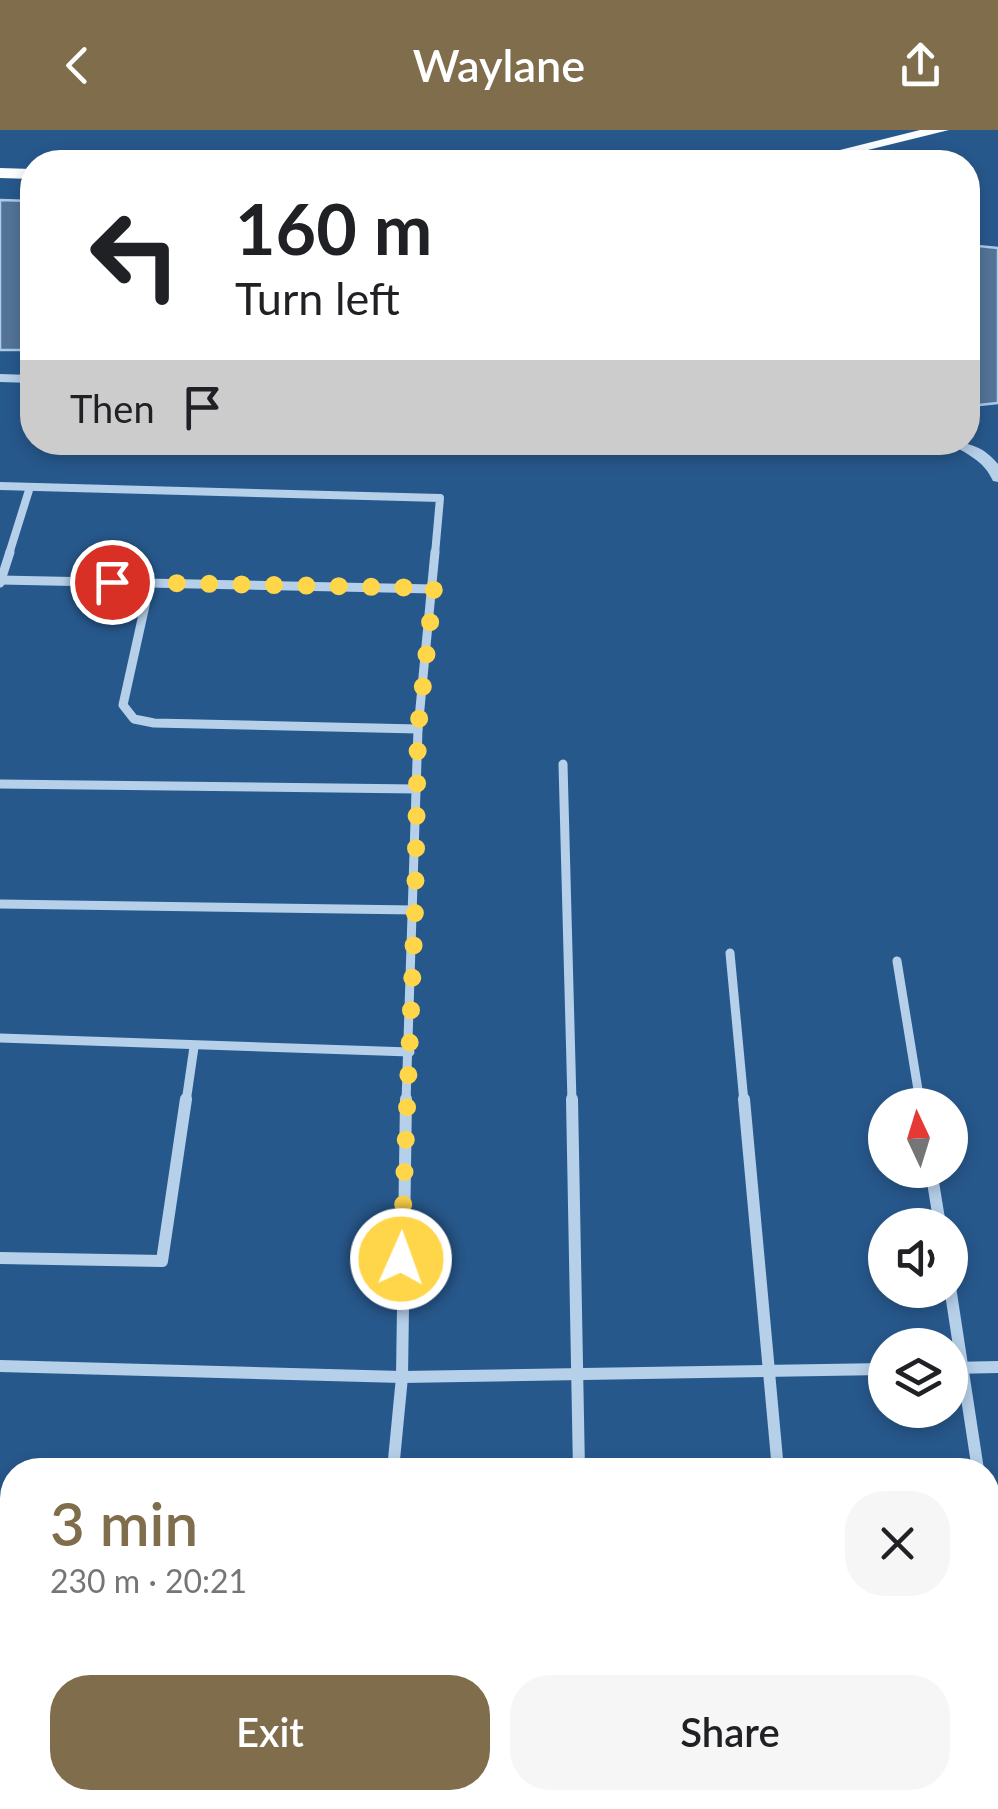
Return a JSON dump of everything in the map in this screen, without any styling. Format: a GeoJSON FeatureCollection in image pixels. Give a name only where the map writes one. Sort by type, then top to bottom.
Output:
{"type":"FeatureCollection","features":[{"type":"Feature","properties":{"kind":"main road"},"geometry":{"type":"LineString","coordinates":[[853,150],[941,130]]}},
{"type":"Feature","properties":{"kind":"street"},"geometry":{"type":"LineString","coordinates":[[980,453],[996,470],[998,478]]}},
{"type":"Feature","properties":{"kind":"street"},"geometry":{"type":"LineString","coordinates":[[0,486],[440,498],[418,729],[401,1259],[402,1378],[394,1458]]}},
{"type":"Feature","properties":{"kind":"street"},"geometry":{"type":"LineString","coordinates":[[30,487],[0,581],[434,588]]}},
{"type":"Feature","properties":{"kind":"street"},"geometry":{"type":"LineString","coordinates":[[150,583],[123,705],[134,719],[154,723],[418,729]]}},
{"type":"Feature","properties":{"kind":"street"},"geometry":{"type":"LineString","coordinates":[[563,764],[579,1458]]}},
{"type":"Feature","properties":{"kind":"street"},"geometry":{"type":"LineString","coordinates":[[0,784],[417,789]]}},
{"type":"Feature","properties":{"kind":"street"},"geometry":{"type":"LineString","coordinates":[[0,904],[415,910]]}},
{"type":"Feature","properties":{"kind":"street"},"geometry":{"type":"LineString","coordinates":[[730,953],[777,1458]]}},
{"type":"Feature","properties":{"kind":"street"},"geometry":{"type":"LineString","coordinates":[[897,961],[917,1088]]}},
{"type":"Feature","properties":{"kind":"street"},"geometry":{"type":"LineString","coordinates":[[0,1038],[410,1052]]}},
{"type":"Feature","properties":{"kind":"street"},"geometry":{"type":"LineString","coordinates":[[0,1258],[162,1261],[194,1047]]}},
{"type":"Feature","properties":{"kind":"street"},"geometry":{"type":"LineString","coordinates":[[0,1366],[402,1378],[868,1370]]}},
{"type":"Feature","properties":{"kind":"street"},"geometry":{"type":"LineString","coordinates":[[968,1368],[998,1368]]}},
{"type":"Feature","properties":{"kind":"street"},"geometry":{"type":"LineString","coordinates":[[968,1424],[975,1458]]}},
{"type":"Feature","properties":{"kind":"water"},"geometry":{"type":"Polygon","coordinates":[[[0,200],[20,201],[20,350],[0,350],[0,200]]]}},
{"type":"Feature","properties":{"kind":"water"},"geometry":{"type":"Polygon","coordinates":[[[980,246],[998,248],[998,403],[980,405],[980,246]]]}},
{"type":"Feature","properties":{"kind":"route"},"geometry":{"type":"LineString","coordinates":[[112,582],[434,588],[418,729],[401,1259]]}}]}
